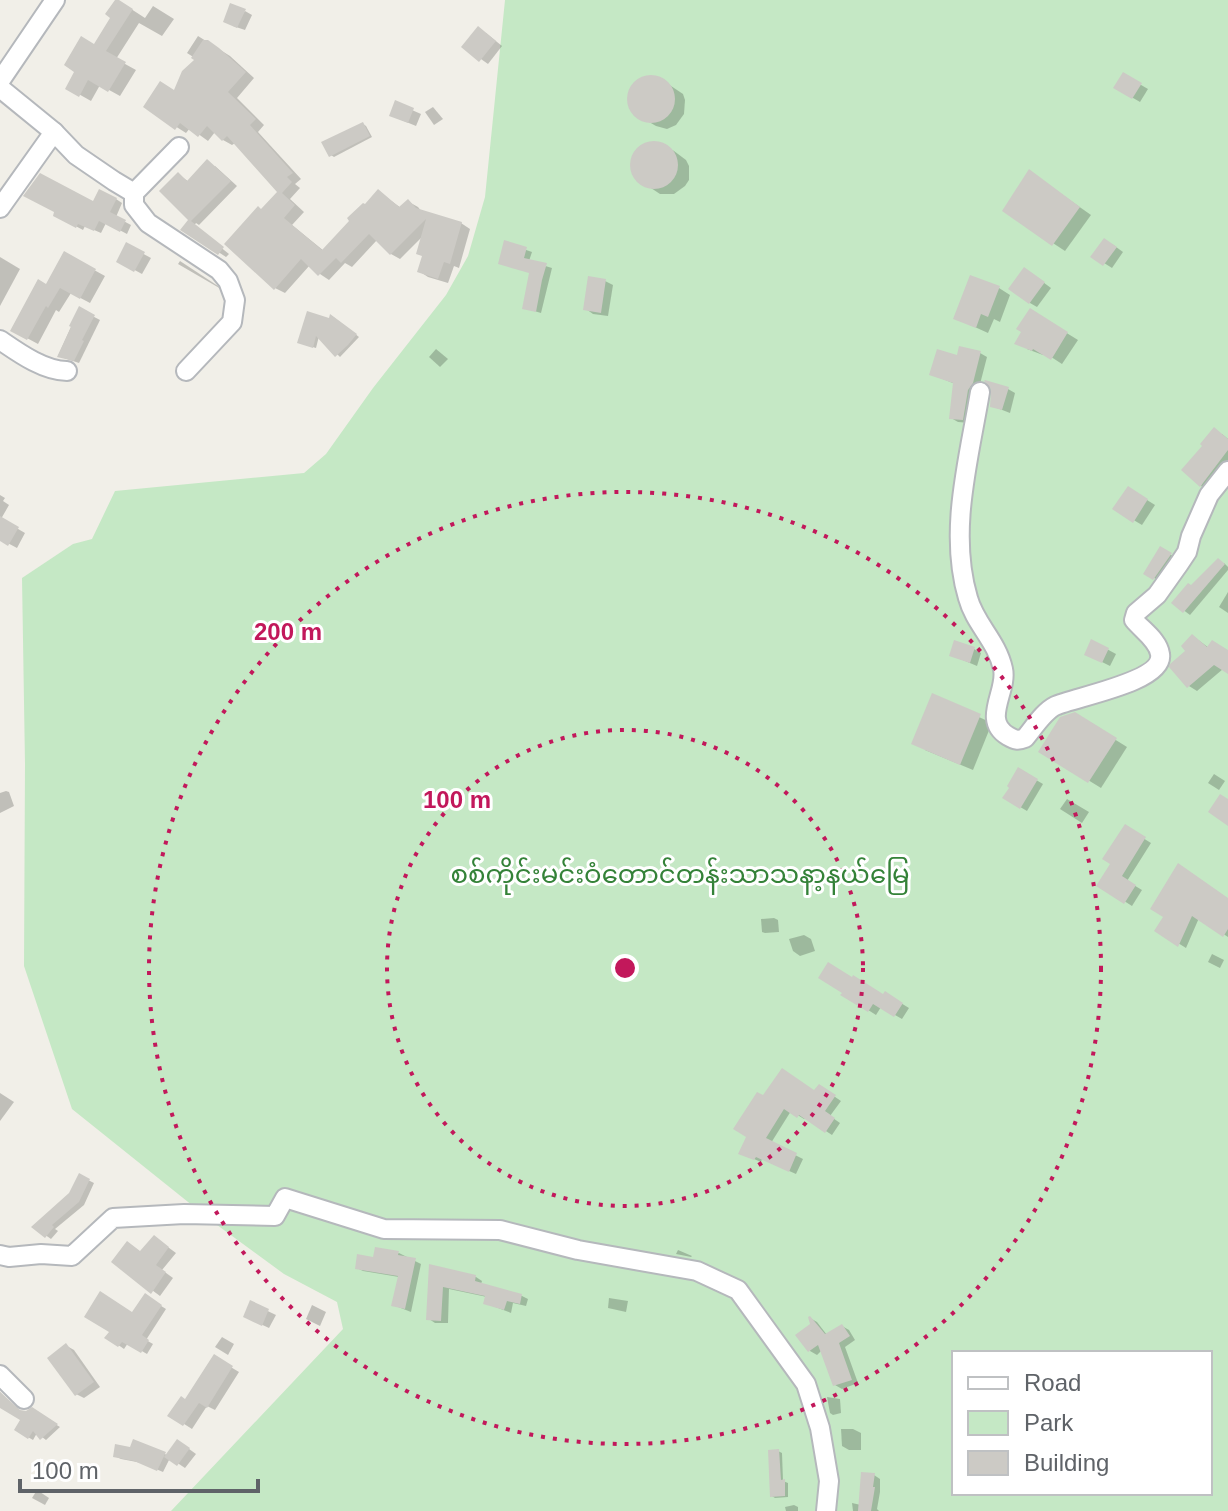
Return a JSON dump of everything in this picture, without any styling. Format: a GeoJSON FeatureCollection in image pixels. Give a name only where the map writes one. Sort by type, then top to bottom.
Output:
{"type":"FeatureCollection","features":[{"type":"Feature","properties":{"kind":"street"},"geometry":{"type":"LineString","coordinates":[[0,81],[55,0]]}},
{"type":"Feature","properties":{"kind":"street"},"geometry":{"type":"LineString","coordinates":[[0,88],[54,132],[76,155],[134,193]]}},
{"type":"Feature","properties":{"kind":"street"},"geometry":{"type":"LineString","coordinates":[[0,208],[54,132]]}},
{"type":"Feature","properties":{"kind":"street"},"geometry":{"type":"LineString","coordinates":[[179,147],[134,193],[134,205],[148,223],[219,270],[228,281],[235,300],[232,322],[186,371]]}},
{"type":"Feature","properties":{"kind":"street"},"geometry":{"type":"LineString","coordinates":[[0,340],[19,354],[52,369],[67,371]]}},
{"type":"Feature","properties":{"kind":"street"},"geometry":{"type":"LineString","coordinates":[[980,392],[966,468],[959,542],[968,599],[996,647],[1004,673],[995,717],[999,729],[1015,740],[1025,738],[1056,705],[1137,679],[1150,672],[1160,661],[1156,644],[1134,620],[1136,613],[1157,595],[1187,552],[1209,495],[1228,471]]}},
{"type":"Feature","properties":{"kind":"street"},"geometry":{"type":"LineString","coordinates":[[0,1255],[72,1256],[113,1218],[184,1214],[275,1216],[285,1198],[384,1229],[500,1230],[578,1250],[697,1271],[738,1290],[806,1384],[820,1428],[829,1481],[826,1511]]}},
{"type":"Feature","properties":{"kind":"street"},"geometry":{"type":"LineString","coordinates":[[0,1375],[24,1399]]}},
{"type":"Feature","properties":{"kind":"green space","name":"စစ်ကိုင်းမင်းဝံတောင်တန်းသာသနာ့နယ်မြေ"},"geometry":{"type":"Polygon","coordinates":[[[505,0],[1228,0],[1228,1511],[171,1511],[343,1329],[337,1302],[284,1274],[213,1222],[72,1109],[24,966],[22,578],[73,544],[92,539],[115,491],[304,473],[326,454],[446,295],[468,256],[485,197],[505,0]]]}},
{"type":"Feature","properties":{"kind":"building"},"geometry":{"type":"Polygon","coordinates":[[[115,0],[133,9],[106,51],[126,62],[108,92],[88,80],[79,97],[65,89],[74,72],[64,65],[81,36],[94,44],[110,18],[105,14],[115,0]]]}},
{"type":"Feature","properties":{"kind":"building"},"geometry":{"type":"Polygon","coordinates":[[[230,3],[246,9],[237,28],[223,22],[230,3]]]}},
{"type":"Feature","properties":{"kind":"building"},"geometry":{"type":"Polygon","coordinates":[[[478,26],[496,41],[479,62],[461,47],[478,26]]]}},
{"type":"Feature","properties":{"kind":"building"},"geometry":{"type":"Polygon","coordinates":[[[203,40],[219,48],[246,72],[228,92],[256,119],[250,125],[293,173],[287,177],[292,182],[282,193],[295,205],[284,218],[322,250],[349,221],[347,218],[378,189],[399,207],[408,199],[416,208],[462,222],[450,264],[444,262],[438,279],[417,272],[422,256],[416,254],[426,219],[390,255],[369,234],[341,263],[336,258],[318,276],[301,259],[274,290],[224,244],[258,206],[261,209],[277,192],[227,136],[222,141],[207,126],[198,137],[180,123],[175,130],[143,107],[160,81],[174,90],[182,71],[194,60],[191,58],[203,40]]]}},
{"type":"Feature","properties":{"kind":"building"},"geometry":{"type":"Polygon","coordinates":[[[1123,72],[1142,83],[1132,99],[1113,88],[1123,72]]]}},
{"type":"Feature","properties":{"kind":"building"},"geometry":{"type":"Polygon","coordinates":[[[651,75],[668,82],[675,99],[668,116],[651,123],[634,116],[627,99],[634,82],[651,75]]]}},
{"type":"Feature","properties":{"kind":"building"},"geometry":{"type":"Polygon","coordinates":[[[395,100],[414,108],[408,123],[389,116],[395,100]]]}},
{"type":"Feature","properties":{"kind":"building"},"geometry":{"type":"Polygon","coordinates":[[[363,122],[370,136],[329,157],[321,142],[363,122]]]}},
{"type":"Feature","properties":{"kind":"building"},"geometry":{"type":"Polygon","coordinates":[[[654,141],[671,148],[678,165],[671,182],[654,189],[637,182],[630,165],[637,148],[654,141]]]}},
{"type":"Feature","properties":{"kind":"building"},"geometry":{"type":"Polygon","coordinates":[[[207,159],[231,181],[191,221],[224,247],[218,255],[180,230],[188,220],[159,191],[178,172],[187,181],[207,159]]]}},
{"type":"Feature","properties":{"kind":"building"},"geometry":{"type":"Polygon","coordinates":[[[1029,169],[1080,207],[1052,246],[1002,211],[1029,169]]]}},
{"type":"Feature","properties":{"kind":"building"},"geometry":{"type":"Polygon","coordinates":[[[40,173],[93,201],[99,189],[117,198],[110,212],[126,220],[120,232],[99,221],[94,231],[78,224],[76,228],[23,196],[40,173]]]}},
{"type":"Feature","properties":{"kind":"building"},"geometry":{"type":"Polygon","coordinates":[[[1104,238],[1117,247],[1103,266],[1090,257],[1104,238]]]}},
{"type":"Feature","properties":{"kind":"building"},"geometry":{"type":"Polygon","coordinates":[[[504,240],[527,247],[524,258],[547,263],[536,312],[522,309],[529,273],[498,264],[504,240]]]}},
{"type":"Feature","properties":{"kind":"building"},"geometry":{"type":"Polygon","coordinates":[[[126,242],[145,252],[134,272],[116,262],[126,242]]]}},
{"type":"Feature","properties":{"kind":"building"},"geometry":{"type":"Polygon","coordinates":[[[64,251],[96,269],[80,299],[60,288],[27,340],[10,331],[38,279],[46,284],[64,251]]]}},
{"type":"Feature","properties":{"kind":"building"},"geometry":{"type":"Polygon","coordinates":[[[1024,267],[1045,282],[1029,304],[1008,289],[1024,267]]]}},
{"type":"Feature","properties":{"kind":"building"},"geometry":{"type":"Polygon","coordinates":[[[970,275],[1000,286],[988,317],[981,314],[976,328],[953,319],[970,275]]]}},
{"type":"Feature","properties":{"kind":"building"},"geometry":{"type":"Polygon","coordinates":[[[588,276],[606,279],[601,313],[583,310],[588,276]]]}},
{"type":"Feature","properties":{"kind":"building"},"geometry":{"type":"Polygon","coordinates":[[[79,306],[95,315],[84,341],[74,361],[57,357],[69,326],[79,306]]]}},
{"type":"Feature","properties":{"kind":"building"},"geometry":{"type":"Polygon","coordinates":[[[1030,308],[1068,332],[1051,360],[1033,349],[1014,344],[1021,332],[1016,329],[1030,308]]]}},
{"type":"Feature","properties":{"kind":"building"},"geometry":{"type":"Polygon","coordinates":[[[307,311],[329,318],[330,314],[357,334],[335,357],[316,336],[313,348],[297,343],[307,311]]]}},
{"type":"Feature","properties":{"kind":"building"},"geometry":{"type":"Polygon","coordinates":[[[959,346],[981,351],[973,383],[968,390],[963,420],[949,419],[953,383],[929,375],[937,349],[957,355],[959,346]]]}},
{"type":"Feature","properties":{"kind":"building"},"geometry":{"type":"Polygon","coordinates":[[[985,380],[1009,387],[1002,410],[990,407],[991,389],[985,380]]]}},
{"type":"Feature","properties":{"kind":"building"},"geometry":{"type":"Polygon","coordinates":[[[1214,427],[1228,439],[1228,450],[1200,487],[1181,470],[1214,427]]]}},
{"type":"Feature","properties":{"kind":"building"},"geometry":{"type":"Polygon","coordinates":[[[1128,486],[1148,499],[1133,523],[1112,509],[1128,486]]]}},
{"type":"Feature","properties":{"kind":"building"},"geometry":{"type":"Polygon","coordinates":[[[0,516],[19,527],[8,546],[0,541],[0,516]]]}},
{"type":"Feature","properties":{"kind":"building"},"geometry":{"type":"Polygon","coordinates":[[[1160,546],[1172,553],[1153,580],[1143,574],[1160,546]]]}},
{"type":"Feature","properties":{"kind":"building"},"geometry":{"type":"Polygon","coordinates":[[[1218,558],[1225,564],[1183,613],[1171,603],[1188,583],[1191,585],[1218,558]]]}},
{"type":"Feature","properties":{"kind":"building"},"geometry":{"type":"Polygon","coordinates":[[[1192,634],[1207,647],[1212,640],[1228,650],[1228,674],[1214,665],[1187,688],[1169,667],[1185,651],[1181,646],[1192,634]]]}},
{"type":"Feature","properties":{"kind":"building"},"geometry":{"type":"Polygon","coordinates":[[[1091,639],[1109,648],[1102,663],[1084,655],[1091,639]]]}},
{"type":"Feature","properties":{"kind":"building"},"geometry":{"type":"Polygon","coordinates":[[[954,640],[975,647],[970,663],[949,656],[954,640]]]}},
{"type":"Feature","properties":{"kind":"building"},"geometry":{"type":"Polygon","coordinates":[[[932,693],[981,714],[960,765],[911,744],[932,693]]]}},
{"type":"Feature","properties":{"kind":"building"},"geometry":{"type":"Polygon","coordinates":[[[1075,712],[1117,738],[1088,783],[1038,752],[1060,717],[1075,712]]]}},
{"type":"Feature","properties":{"kind":"building"},"geometry":{"type":"Polygon","coordinates":[[[1018,767],[1038,779],[1020,809],[1002,798],[1018,767]]]}},
{"type":"Feature","properties":{"kind":"building"},"geometry":{"type":"Polygon","coordinates":[[[1220,794],[1228,799],[1228,826],[1208,812],[1220,794]]]}},
{"type":"Feature","properties":{"kind":"building"},"geometry":{"type":"Polygon","coordinates":[[[1125,824],[1146,837],[1122,876],[1136,885],[1124,904],[1096,886],[1110,864],[1102,859],[1125,824]]]}},
{"type":"Feature","properties":{"kind":"building"},"geometry":{"type":"Polygon","coordinates":[[[1178,863],[1228,898],[1228,929],[1223,937],[1192,916],[1178,947],[1154,931],[1163,917],[1150,909],[1178,863]]]}},
{"type":"Feature","properties":{"kind":"building"},"geometry":{"type":"Polygon","coordinates":[[[828,962],[903,1003],[894,1017],[873,1004],[868,1012],[818,978],[828,962]]]}},
{"type":"Feature","properties":{"kind":"building"},"geometry":{"type":"Polygon","coordinates":[[[782,1068],[814,1090],[819,1084],[836,1095],[825,1111],[835,1118],[825,1133],[784,1109],[766,1138],[797,1153],[789,1172],[756,1157],[754,1160],[738,1154],[746,1137],[733,1129],[757,1092],[763,1095],[782,1068]]]}},
{"type":"Feature","properties":{"kind":"building"},"geometry":{"type":"Polygon","coordinates":[[[79,1173],[90,1179],[79,1202],[52,1225],[54,1227],[45,1238],[31,1227],[69,1193],[79,1173]]]}},
{"type":"Feature","properties":{"kind":"building"},"geometry":{"type":"Polygon","coordinates":[[[154,1235],[169,1247],[156,1265],[166,1272],[151,1294],[111,1262],[127,1241],[140,1251],[154,1235]]]}},
{"type":"Feature","properties":{"kind":"building"},"geometry":{"type":"Polygon","coordinates":[[[375,1247],[416,1258],[405,1309],[391,1306],[398,1276],[355,1269],[357,1254],[373,1257],[375,1247]]]}},
{"type":"Feature","properties":{"kind":"building"},"geometry":{"type":"Polygon","coordinates":[[[429,1264],[476,1275],[475,1281],[522,1294],[520,1304],[507,1301],[504,1310],[483,1304],[485,1296],[443,1287],[441,1321],[426,1320],[429,1264]]]}},
{"type":"Feature","properties":{"kind":"building"},"geometry":{"type":"Polygon","coordinates":[[[100,1291],[132,1312],[145,1293],[162,1305],[142,1335],[149,1340],[141,1353],[122,1342],[118,1347],[104,1338],[109,1332],[84,1317],[100,1291]]]}},
{"type":"Feature","properties":{"kind":"building"},"geometry":{"type":"Polygon","coordinates":[[[250,1300],[269,1309],[262,1326],[243,1317],[250,1300]]]}},
{"type":"Feature","properties":{"kind":"building"},"geometry":{"type":"Polygon","coordinates":[[[810,1316],[825,1334],[842,1324],[850,1336],[839,1343],[852,1380],[833,1386],[818,1345],[808,1352],[795,1335],[810,1324],[810,1316]]]}},
{"type":"Feature","properties":{"kind":"building"},"geometry":{"type":"Polygon","coordinates":[[[66,1343],[94,1382],[75,1396],[47,1358],[66,1343]]]}},
{"type":"Feature","properties":{"kind":"building"},"geometry":{"type":"Polygon","coordinates":[[[214,1354],[233,1366],[207,1408],[199,1403],[183,1426],[167,1416],[181,1396],[185,1399],[214,1354]]]}},
{"type":"Feature","properties":{"kind":"building"},"geometry":{"type":"Polygon","coordinates":[[[0,1392],[20,1410],[26,1411],[32,1407],[58,1424],[40,1440],[33,1431],[28,1439],[14,1430],[20,1420],[0,1408],[0,1392]]]}},
{"type":"Feature","properties":{"kind":"building"},"geometry":{"type":"Polygon","coordinates":[[[133,1439],[166,1452],[157,1471],[134,1461],[113,1457],[115,1444],[130,1447],[133,1439]]]}},
{"type":"Feature","properties":{"kind":"building"},"geometry":{"type":"Polygon","coordinates":[[[177,1439],[190,1448],[177,1466],[164,1457],[177,1439]]]}},
{"type":"Feature","properties":{"kind":"building"},"geometry":{"type":"Polygon","coordinates":[[[779,1449],[785,1496],[770,1497],[768,1450],[779,1449]]]}},
{"type":"Feature","properties":{"kind":"building"},"geometry":{"type":"Polygon","coordinates":[[[861,1472],[875,1473],[871,1511],[858,1511],[861,1472]]]}}]}
